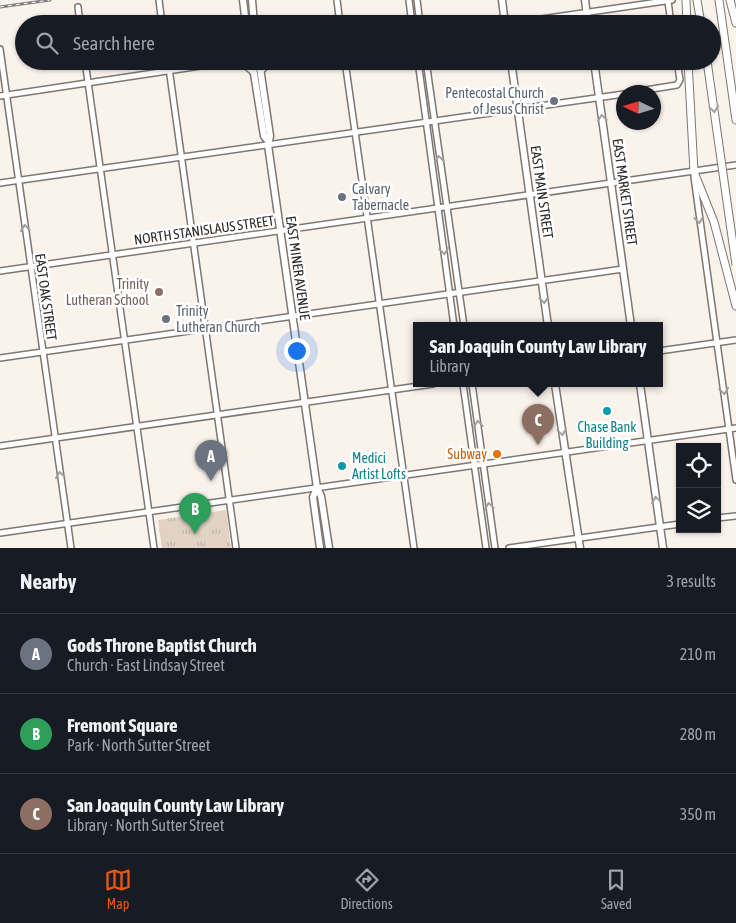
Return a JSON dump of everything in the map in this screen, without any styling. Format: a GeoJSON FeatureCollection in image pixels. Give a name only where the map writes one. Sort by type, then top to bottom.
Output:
{"type":"FeatureCollection","features":[{"type":"Feature","properties":{"kind":"highway"},"geometry":{"type":"LineString","coordinates":[[686,0],[687,15]]}},
{"type":"Feature","properties":{"kind":"highway"},"geometry":{"type":"LineString","coordinates":[[697,0],[700,15]]}},
{"type":"Feature","properties":{"kind":"highway"},"geometry":{"type":"LineString","coordinates":[[719,0],[736,120]]}},
{"type":"Feature","properties":{"kind":"highway"},"geometry":{"type":"LineString","coordinates":[[730,0],[736,23]]}},
{"type":"Feature","properties":{"kind":"highway"},"geometry":{"type":"LineString","coordinates":[[688,70],[694,172],[714,222],[736,306]]}},
{"type":"Feature","properties":{"kind":"highway"},"geometry":{"type":"LineString","coordinates":[[707,70],[736,265]]}},
{"type":"Feature","properties":{"kind":"main road"},"geometry":{"type":"LineString","coordinates":[[243,0],[245,15]]}},
{"type":"Feature","properties":{"kind":"main road"},"geometry":{"type":"LineString","coordinates":[[252,0],[253,15]]}},
{"type":"Feature","properties":{"kind":"main road"},"geometry":{"type":"LineString","coordinates":[[502,0],[504,15]]}},
{"type":"Feature","properties":{"kind":"main road"},"geometry":{"type":"LineString","coordinates":[[585,0],[587,15]]}},
{"type":"Feature","properties":{"kind":"main road","name":"EAST MAIN STREET"},"geometry":{"type":"LineString","coordinates":[[512,70],[547,322]]}},
{"type":"Feature","properties":{"kind":"main road","name":"EAST MARKET STREET"},"geometry":{"type":"LineString","coordinates":[[595,70],[630,322]]}},
{"type":"Feature","properties":{"kind":"main road","name":"EAST MINER AVENUE"},"geometry":{"type":"LineString","coordinates":[[257,72],[264,136],[268,143],[317,488],[321,496],[329,548]]}},
{"type":"Feature","properties":{"kind":"main road"},"geometry":{"type":"LineString","coordinates":[[555,387],[580,548]]}},
{"type":"Feature","properties":{"kind":"main road"},"geometry":{"type":"LineString","coordinates":[[640,387],[663,548]]}},
{"type":"Feature","properties":{"kind":"main road","name":"EAST MINER AVENUE"},"geometry":{"type":"LineString","coordinates":[[317,488],[314,497],[317,526],[321,536],[320,548]]}},
{"type":"Feature","properties":{"kind":"main road"},"geometry":{"type":"LineString","coordinates":[[321,536],[324,544],[329,548]]}},
{"type":"Feature","properties":{"kind":"street"},"geometry":{"type":"LineString","coordinates":[[159,0],[161,15]]}},
{"type":"Feature","properties":{"kind":"street"},"geometry":{"type":"LineString","coordinates":[[336,0],[338,15]]}},
{"type":"Feature","properties":{"kind":"street"},"geometry":{"type":"LineString","coordinates":[[409,0],[411,15]]}},
{"type":"Feature","properties":{"kind":"street"},"geometry":{"type":"LineString","coordinates":[[417,0],[419,15]]}},
{"type":"Feature","properties":{"kind":"street"},"geometry":{"type":"LineString","coordinates":[[567,15],[670,0],[671,15]]}},
{"type":"Feature","properties":{"kind":"street"},"geometry":{"type":"LineString","coordinates":[[78,7],[79,15]]}},
{"type":"Feature","properties":{"kind":"street","name":"EAST OAK STREET"},"geometry":{"type":"LineString","coordinates":[[0,49],[3,96],[19,180],[71,548]]}},
{"type":"Feature","properties":{"kind":"street"},"geometry":{"type":"LineString","coordinates":[[86,70],[154,548]]}},
{"type":"Feature","properties":{"kind":"street"},"geometry":{"type":"LineString","coordinates":[[3,96],[176,70]]}},
{"type":"Feature","properties":{"kind":"street"},"geometry":{"type":"LineString","coordinates":[[253,70],[257,72],[259,70]]}},
{"type":"Feature","properties":{"kind":"street"},"geometry":{"type":"LineString","coordinates":[[346,70],[414,548]]}},
{"type":"Feature","properties":{"kind":"street"},"geometry":{"type":"LineString","coordinates":[[419,70],[454,322]]}},
{"type":"Feature","properties":{"kind":"street"},"geometry":{"type":"LineString","coordinates":[[427,70],[463,322]]}},
{"type":"Feature","properties":{"kind":"street"},"geometry":{"type":"LineString","coordinates":[[661,88],[675,86],[679,82],[678,70]]}},
{"type":"Feature","properties":{"kind":"street"},"geometry":{"type":"LineString","coordinates":[[169,71],[236,548]]}},
{"type":"Feature","properties":{"kind":"street"},"geometry":{"type":"LineString","coordinates":[[0,183],[268,143],[616,95]]}},
{"type":"Feature","properties":{"kind":"street","name":"NORTH STANISLAUS STREET"},"geometry":{"type":"LineString","coordinates":[[0,271],[529,194],[736,166]]}},
{"type":"Feature","properties":{"kind":"street"},"geometry":{"type":"LineString","coordinates":[[694,172],[736,480]]}},
{"type":"Feature","properties":{"kind":"street"},"geometry":{"type":"LineString","coordinates":[[0,358],[623,269]]}},
{"type":"Feature","properties":{"kind":"street"},"geometry":{"type":"LineString","coordinates":[[663,350],[736,340]]}},
{"type":"Feature","properties":{"kind":"street"},"geometry":{"type":"LineString","coordinates":[[0,446],[413,387]]}},
{"type":"Feature","properties":{"kind":"street"},"geometry":{"type":"LineString","coordinates":[[463,387],[486,548]]}},
{"type":"Feature","properties":{"kind":"street"},"geometry":{"type":"LineString","coordinates":[[472,387],[495,548]]}},
{"type":"Feature","properties":{"kind":"street"},"geometry":{"type":"LineString","coordinates":[[0,533],[736,428]]}},
{"type":"Feature","properties":{"kind":"street"},"geometry":{"type":"LineString","coordinates":[[721,518],[736,516]]}},
{"type":"Feature","properties":{"kind":"street"},"geometry":{"type":"LineString","coordinates":[[509,548],[676,524]]}},
{"type":"Feature","properties":{"kind":"green space"},"geometry":{"type":"Polygon","coordinates":[[[226,510],[231,548],[162,548],[158,520],[226,510]]]}},
{"type":"Feature","properties":{"kind":"railway"},"geometry":{"type":"LineString","coordinates":[[0,7],[50,0]]}},
{"type":"Feature","properties":{"kind":"place","name":"Pentecostal Church of Jesus Christ"},"geometry":{"type":"Point","coordinates":[554,101]}},
{"type":"Feature","properties":{"kind":"place","name":"Calvary Tabernacle"},"geometry":{"type":"Point","coordinates":[342,197]}},
{"type":"Feature","properties":{"kind":"place","name":"Trinity Lutheran School"},"geometry":{"type":"Point","coordinates":[159,292]}},
{"type":"Feature","properties":{"kind":"place","name":"Trinity Lutheran Church"},"geometry":{"type":"Point","coordinates":[166,319]}},
{"type":"Feature","properties":{"kind":"place","name":"Chase Bank Building"},"geometry":{"type":"Point","coordinates":[607,411]}},
{"type":"Feature","properties":{"kind":"place","name":"San Joaquin County Law Library"},"geometry":{"type":"Point","coordinates":[538,445]}},
{"type":"Feature","properties":{"kind":"place","name":"Subway"},"geometry":{"type":"Point","coordinates":[497,454]}},
{"type":"Feature","properties":{"kind":"place","name":"Medici Artist Lofts"},"geometry":{"type":"Point","coordinates":[342,466]}},
{"type":"Feature","properties":{"kind":"place","name":"Gods Throne Baptist Church"},"geometry":{"type":"Point","coordinates":[211,481]}},
{"type":"Feature","properties":{"kind":"place","name":"Fremont Square"},"geometry":{"type":"Point","coordinates":[195,534]}}]}
